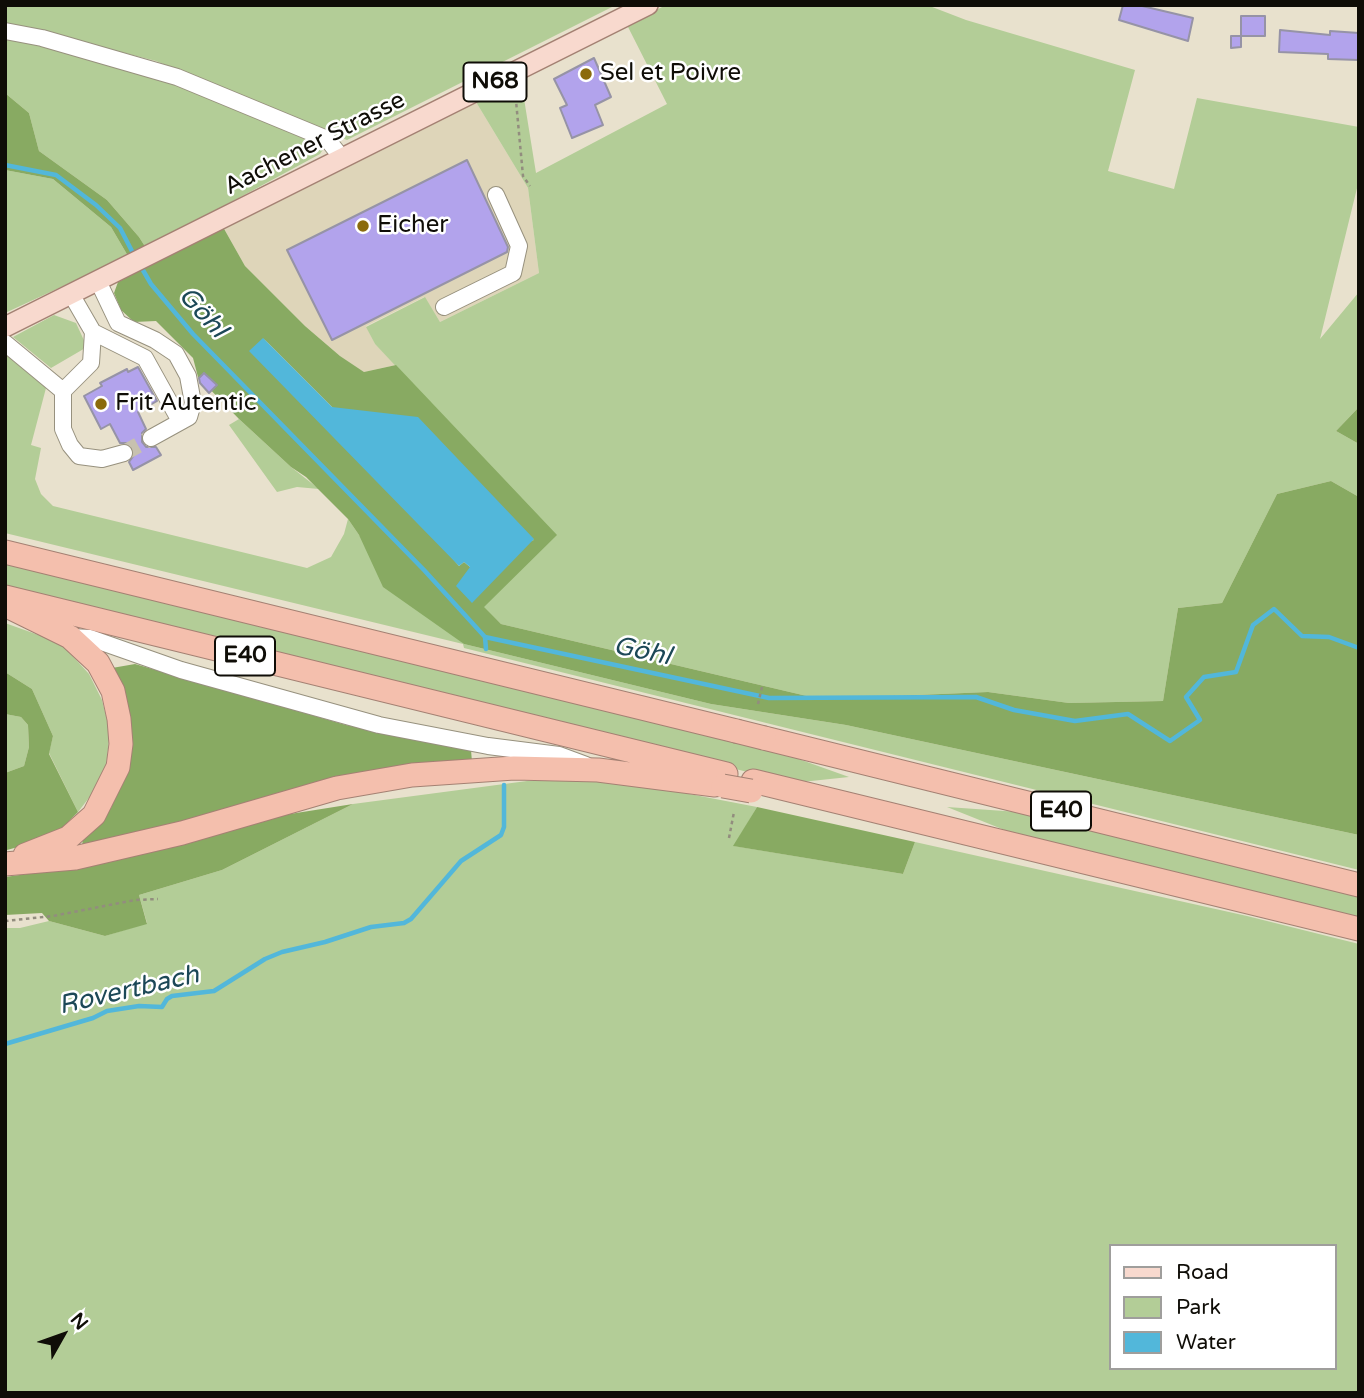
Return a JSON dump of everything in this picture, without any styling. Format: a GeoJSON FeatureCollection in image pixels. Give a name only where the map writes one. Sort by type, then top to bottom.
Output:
{"type":"FeatureCollection","features":[{"type":"Feature","properties":{"kind":"highway","name":"E40"},"geometry":{"type":"LineString","coordinates":[[5,552],[1359,885]]}},
{"type":"Feature","properties":{"kind":"highway","name":"E40"},"geometry":{"type":"LineString","coordinates":[[5,597],[509,721],[724,780],[752,786],[777,787],[1359,929]]}},
{"type":"Feature","properties":{"kind":"highway"},"geometry":{"type":"LineString","coordinates":[[5,605],[70,637],[98,663],[113,691],[121,744],[118,767],[94,815],[68,838],[5,863]]}},
{"type":"Feature","properties":{"kind":"highway"},"geometry":{"type":"LineString","coordinates":[[5,863],[75,858],[182,832],[337,788],[412,775],[491,769],[513,759],[598,770],[724,780]]}},
{"type":"Feature","properties":{"kind":"main road","name":"Aachener Strasse"},"geometry":{"type":"LineString","coordinates":[[5,327],[648,5]]}},
{"type":"Feature","properties":{"kind":"street"},"geometry":{"type":"LineString","coordinates":[[5,31],[42,38],[177,77],[327,139],[341,158]]}},
{"type":"Feature","properties":{"kind":"street"},"geometry":{"type":"LineString","coordinates":[[444,307],[513,273],[519,246],[496,195]]}},
{"type":"Feature","properties":{"kind":"street"},"geometry":{"type":"LineString","coordinates":[[98,281],[118,323],[155,340],[176,354],[188,376],[193,403],[189,417],[151,438]]}},
{"type":"Feature","properties":{"kind":"street"},"geometry":{"type":"LineString","coordinates":[[71,294],[93,332],[145,358],[180,421]]}},
{"type":"Feature","properties":{"kind":"street"},"geometry":{"type":"LineString","coordinates":[[93,332],[90,363],[63,391],[63,429],[70,445],[79,456],[102,459],[124,453]]}},
{"type":"Feature","properties":{"kind":"street"},"geometry":{"type":"LineString","coordinates":[[5,343],[63,391]]}},
{"type":"Feature","properties":{"kind":"street"},"geometry":{"type":"LineString","coordinates":[[70,637],[90,638],[181,670],[379,725],[488,746],[513,759]]}},
{"type":"Feature","properties":{"kind":"path"},"geometry":{"type":"LineString","coordinates":[[514,72],[523,176],[530,186]]}},
{"type":"Feature","properties":{"kind":"path"},"geometry":{"type":"LineString","coordinates":[[758,704],[762,687]]}},
{"type":"Feature","properties":{"kind":"path"},"geometry":{"type":"LineString","coordinates":[[729,838],[734,812]]}},
{"type":"Feature","properties":{"kind":"path"},"geometry":{"type":"LineString","coordinates":[[5,921],[25,921],[135,900],[158,899]]}},
{"type":"Feature","properties":{"kind":"shaded area"},"geometry":{"type":"Polygon","coordinates":[[[476,102],[528,188],[539,273],[440,322],[424,297],[366,326],[375,344],[396,365],[364,372],[340,356],[305,326],[245,266],[223,227],[476,102]]]}},
{"type":"Feature","properties":{"kind":"green space"},"geometry":{"type":"Polygon","coordinates":[[[5,5],[616,5],[347,140],[156,61],[11,24],[5,25],[5,5]]]}},
{"type":"Feature","properties":{"kind":"green space"},"geometry":{"type":"Polygon","coordinates":[[[666,5],[927,5],[966,20],[1135,70],[1108,171],[1174,189],[1197,98],[1359,127],[1359,180],[1320,339],[1359,292],[1359,407],[1336,431],[1359,444],[1359,497],[1331,481],[1277,494],[1222,603],[1178,608],[1163,701],[1069,703],[988,692],[811,697],[501,624],[484,608],[455,429],[375,344],[366,327],[425,297],[440,322],[539,273],[528,188],[476,102],[521,80],[536,173],[667,104],[627,25],[666,5]]]}},
{"type":"Feature","properties":{"kind":"green space"},"geometry":{"type":"Polygon","coordinates":[[[5,35],[197,89],[324,148],[320,154],[146,248],[107,200],[39,151],[29,113],[5,93],[5,35]]]}},
{"type":"Feature","properties":{"kind":"green space"},"geometry":{"type":"Polygon","coordinates":[[[5,93],[29,113],[39,151],[107,200],[146,248],[128,256],[111,227],[53,179],[5,170],[5,93]]]}},
{"type":"Feature","properties":{"kind":"green space"},"geometry":{"type":"Polygon","coordinates":[[[5,170],[53,179],[111,227],[128,256],[5,313],[5,170]]]}},
{"type":"Feature","properties":{"kind":"green space"},"geometry":{"type":"Polygon","coordinates":[[[223,227],[245,266],[305,326],[340,356],[364,372],[396,365],[557,535],[484,607],[501,624],[811,697],[988,692],[1069,703],[1163,701],[1178,608],[1222,603],[1277,494],[1331,481],[1359,497],[1359,835],[846,725],[711,704],[464,644],[383,587],[359,535],[348,519],[306,477],[291,467],[239,419],[198,377],[193,358],[156,321],[134,322],[121,310],[114,293],[118,282],[223,227]],[[263,338],[459,566],[464,562],[470,567],[534,540],[332,407],[263,338]]]}},
{"type":"Feature","properties":{"kind":"green space"},"geometry":{"type":"Polygon","coordinates":[[[54,315],[76,323],[87,347],[51,368],[13,337],[54,315]]]}},
{"type":"Feature","properties":{"kind":"green space"},"geometry":{"type":"Polygon","coordinates":[[[5,354],[46,388],[31,445],[41,448],[35,479],[41,494],[53,506],[307,568],[331,557],[344,534],[348,519],[359,535],[464,644],[711,704],[846,725],[1359,835],[1359,870],[464,648],[463,644],[5,533],[5,354]]]}},
{"type":"Feature","properties":{"kind":"green space"},"geometry":{"type":"Polygon","coordinates":[[[1359,407],[1359,444],[1336,431],[1359,407]]]}},
{"type":"Feature","properties":{"kind":"green space"},"geometry":{"type":"Polygon","coordinates":[[[239,419],[319,489],[297,487],[277,492],[229,425],[239,419]]]}},
{"type":"Feature","properties":{"kind":"green space"},"geometry":{"type":"Polygon","coordinates":[[[5,561],[779,752],[849,777],[792,783],[5,588],[5,561]]]}},
{"type":"Feature","properties":{"kind":"green space"},"geometry":{"type":"Polygon","coordinates":[[[5,623],[61,643],[89,674],[102,700],[110,731],[106,767],[95,790],[78,812],[49,753],[53,736],[32,689],[5,672],[5,623]]]}},
{"type":"Feature","properties":{"kind":"green space"},"geometry":{"type":"Polygon","coordinates":[[[135,664],[346,725],[471,750],[472,762],[82,847],[83,837],[111,808],[123,774],[112,668],[135,664]]]}},
{"type":"Feature","properties":{"kind":"green space"},"geometry":{"type":"Polygon","coordinates":[[[5,672],[32,689],[53,736],[49,754],[78,812],[61,829],[36,842],[7,850],[5,773],[24,766],[29,747],[28,725],[21,717],[5,714],[5,672]]]}},
{"type":"Feature","properties":{"kind":"green space"},"geometry":{"type":"Polygon","coordinates":[[[5,714],[21,717],[28,725],[29,747],[24,766],[5,773],[5,714]]]}},
{"type":"Feature","properties":{"kind":"green space"},"geometry":{"type":"Polygon","coordinates":[[[527,781],[592,781],[653,787],[757,807],[734,846],[903,874],[915,842],[1247,916],[1359,944],[1359,1393],[5,1393],[5,928],[20,928],[49,921],[105,936],[147,923],[139,895],[222,870],[353,804],[527,781]]]}},
{"type":"Feature","properties":{"kind":"green space"},"geometry":{"type":"Polygon","coordinates":[[[353,804],[222,870],[139,895],[147,924],[105,936],[49,921],[42,913],[5,915],[5,877],[92,865],[290,814],[353,804]]]}},
{"type":"Feature","properties":{"kind":"green space"},"geometry":{"type":"Polygon","coordinates":[[[757,807],[915,842],[903,874],[733,846],[757,807]]]}},
{"type":"Feature","properties":{"kind":"green space"},"geometry":{"type":"Polygon","coordinates":[[[947,807],[1033,813],[1359,892],[1359,922],[1032,841],[947,807]]]}},
{"type":"Feature","properties":{"kind":"water"},"geometry":{"type":"Polygon","coordinates":[[[263,338],[332,407],[418,417],[534,539],[472,603],[456,586],[470,567],[464,562],[459,566],[249,351],[263,338]]]}},
{"type":"Feature","properties":{"kind":"building"},"geometry":{"type":"Polygon","coordinates":[[[1123,5],[1138,5],[1193,18],[1188,41],[1119,20],[1123,5]]]}},
{"type":"Feature","properties":{"kind":"building"},"geometry":{"type":"Polygon","coordinates":[[[1241,16],[1265,16],[1265,36],[1241,36],[1241,16]]]}},
{"type":"Feature","properties":{"kind":"building"},"geometry":{"type":"Polygon","coordinates":[[[1280,30],[1330,35],[1330,31],[1359,33],[1359,60],[1328,59],[1328,54],[1279,52],[1280,30]]]}},
{"type":"Feature","properties":{"kind":"building"},"geometry":{"type":"Polygon","coordinates":[[[1231,36],[1241,36],[1241,47],[1231,48],[1231,36]]]}},
{"type":"Feature","properties":{"kind":"building"},"geometry":{"type":"Polygon","coordinates":[[[594,58],[611,97],[595,105],[603,125],[572,138],[560,108],[567,105],[554,79],[594,58]]]}},
{"type":"Feature","properties":{"kind":"building"},"geometry":{"type":"Polygon","coordinates":[[[467,160],[508,247],[507,252],[332,340],[287,250],[467,160]]]}},
{"type":"Feature","properties":{"kind":"building"},"geometry":{"type":"Polygon","coordinates":[[[138,367],[157,401],[138,412],[146,429],[142,433],[142,442],[146,447],[156,447],[161,455],[133,470],[129,462],[134,455],[132,446],[120,443],[110,424],[101,429],[84,396],[102,386],[100,383],[127,369],[128,372],[138,367]]]}},
{"type":"Feature","properties":{"kind":"building"},"geometry":{"type":"Polygon","coordinates":[[[204,373],[217,385],[209,393],[200,383],[199,378],[204,373]]]}},
{"type":"Feature","properties":{"kind":"waterway","name":"Göhl"},"geometry":{"type":"LineString","coordinates":[[5,165],[56,175],[96,205],[120,228],[134,255]]}},
{"type":"Feature","properties":{"kind":"waterway","name":"Göhl"},"geometry":{"type":"LineString","coordinates":[[140,265],[151,284],[193,334],[424,570],[485,637],[769,698],[976,697],[1014,710],[1075,721],[1128,714],[1170,741],[1200,720],[1186,697],[1204,677],[1236,672],[1253,625],[1274,609],[1302,636],[1329,637],[1359,648]]}},
{"type":"Feature","properties":{"kind":"waterway","name":"Rovertbach"},"geometry":{"type":"LineString","coordinates":[[485,637],[486,649]]}},
{"type":"Feature","properties":{"kind":"waterway","name":"Rovertbach"},"geometry":{"type":"LineString","coordinates":[[5,1044],[93,1018],[107,1011],[139,1006],[162,1007],[172,996],[214,991],[265,959],[282,952],[371,927],[404,923],[411,919],[461,861],[501,835],[504,827],[504,785]]}},
{"type":"Feature","properties":{"kind":"tunnel"},"geometry":{"type":"LineString","coordinates":[[124,453],[151,438]]}},
{"type":"Feature","properties":{"kind":"place","name":"Sel et Poivre"},"geometry":{"type":"Point","coordinates":[586,74]}},
{"type":"Feature","properties":{"kind":"place","name":"Eicher"},"geometry":{"type":"Point","coordinates":[363,226]}},
{"type":"Feature","properties":{"kind":"place","name":"Frit Autentic"},"geometry":{"type":"Point","coordinates":[101,404]}}]}
